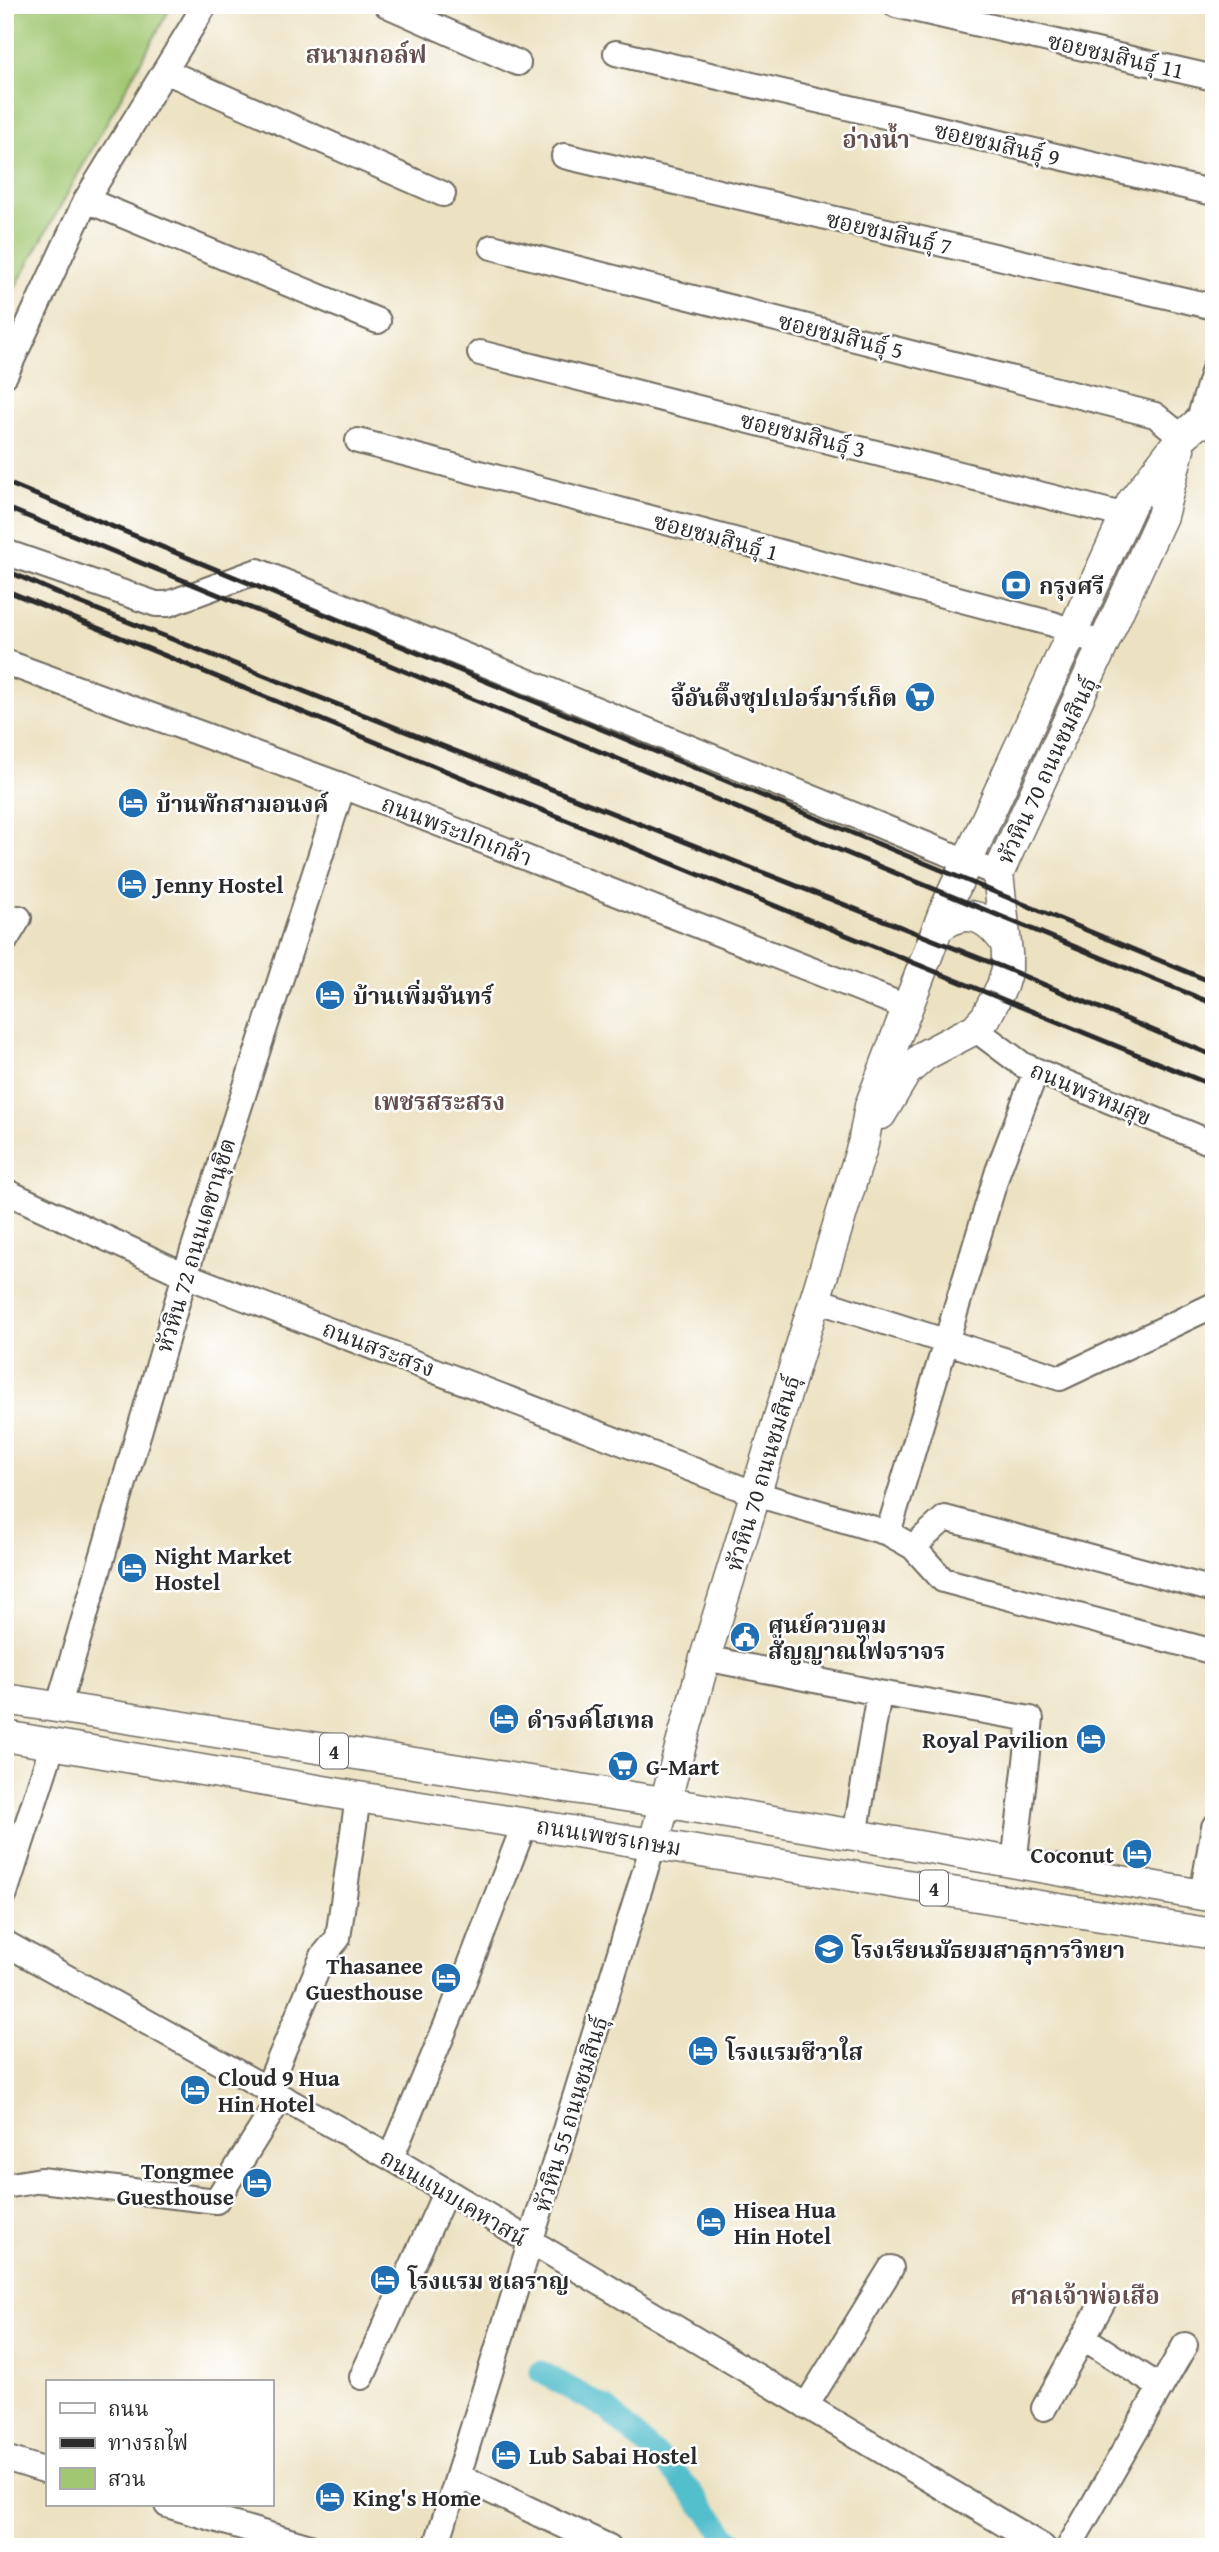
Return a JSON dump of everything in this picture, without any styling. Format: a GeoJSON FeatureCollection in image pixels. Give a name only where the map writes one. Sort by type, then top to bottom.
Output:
{"type":"FeatureCollection","features":[{"type":"Feature","properties":{"kind":"main road","name":"หัวหิน 70 ถนนชมสินธุ์"},"geometry":{"type":"LineString","coordinates":[[654,1842],[705,1658],[863,1144],[870,1106],[906,1007],[937,929],[1132,502],[1198,427]]}},
{"type":"Feature","properties":{"kind":"main road","name":"หัวหิน 70 ถนนชมสินธุ์"},"geometry":{"type":"LineString","coordinates":[[863,1144],[906,1072],[925,1055],[966,1034],[986,1017],[1002,986],[1007,969],[998,874],[1163,516],[1198,427]]}},
{"type":"Feature","properties":{"kind":"main road"},"geometry":{"type":"LineString","coordinates":[[937,929],[951,918],[971,915],[986,920],[1005,942]]}},
{"type":"Feature","properties":{"kind":"main road"},"geometry":{"type":"LineString","coordinates":[[906,1007],[925,1032],[966,1034]]}},
{"type":"Feature","properties":{"kind":"main road","name":"ถนนเพชรเกษม"},"geometry":{"type":"LineString","coordinates":[[5,1699],[663,1802],[1208,1896]]}},
{"type":"Feature","properties":{"kind":"main road","name":"ถนนเพชรเกษม"},"geometry":{"type":"LineString","coordinates":[[5,1736],[358,1797],[654,1842],[1214,1934]]}},
{"type":"Feature","properties":{"kind":"street"},"geometry":{"type":"LineString","coordinates":[[5,375],[86,200],[205,5]]}},
{"type":"Feature","properties":{"kind":"street"},"geometry":{"type":"LineString","coordinates":[[387,5],[518,64]]}},
{"type":"Feature","properties":{"kind":"street","name":"ซอยชมสินธุ์ 11"},"geometry":{"type":"LineString","coordinates":[[896,5],[1214,78]]}},
{"type":"Feature","properties":{"kind":"street","name":"ซอยชมสินธุ์ 9"},"geometry":{"type":"LineString","coordinates":[[616,53],[1214,194]]}},
{"type":"Feature","properties":{"kind":"street"},"geometry":{"type":"LineString","coordinates":[[165,71],[443,194]]}},
{"type":"Feature","properties":{"kind":"street","name":"ซอยชมสินธุ์ 7"},"geometry":{"type":"LineString","coordinates":[[564,156],[1214,307]]}},
{"type":"Feature","properties":{"kind":"street"},"geometry":{"type":"LineString","coordinates":[[86,200],[378,321]]}},
{"type":"Feature","properties":{"kind":"street","name":"ซอยชมสินธุ์ 5"},"geometry":{"type":"LineString","coordinates":[[492,247],[1198,427]]}},
{"type":"Feature","properties":{"kind":"street","name":"ซอยชมสินธุ์ 3"},"geometry":{"type":"LineString","coordinates":[[480,353],[1126,516]]}},
{"type":"Feature","properties":{"kind":"street","name":"หัวหิน 70 ถนนชมสินธุ์"},"geometry":{"type":"LineString","coordinates":[[1198,427],[1214,369]]}},
{"type":"Feature","properties":{"kind":"street","name":"ซอยชมสินธุ์ 1"},"geometry":{"type":"LineString","coordinates":[[358,441],[1073,631],[1103,645]]}},
{"type":"Feature","properties":{"kind":"street"},"geometry":{"type":"LineString","coordinates":[[5,552],[156,604],[168,604],[258,571],[998,874]]}},
{"type":"Feature","properties":{"kind":"street","name":"ถนนพระปกเกล้า"},"geometry":{"type":"LineString","coordinates":[[5,662],[343,786],[906,1007]]}},
{"type":"Feature","properties":{"kind":"street","name":"หัวหิน 72 ถนนเดชานุชิต"},"geometry":{"type":"LineString","coordinates":[[58,1708],[185,1275],[343,786]]}},
{"type":"Feature","properties":{"kind":"street"},"geometry":{"type":"LineString","coordinates":[[5,941],[19,918]]}},
{"type":"Feature","properties":{"kind":"street","name":"ถนนพรหมสุข"},"geometry":{"type":"LineString","coordinates":[[966,1034],[1036,1071],[1214,1144]]}},
{"type":"Feature","properties":{"kind":"street"},"geometry":{"type":"LineString","coordinates":[[888,1533],[998,1171],[1036,1071]]}},
{"type":"Feature","properties":{"kind":"street","name":"ถนนสระสรง"},"geometry":{"type":"LineString","coordinates":[[5,1191],[185,1275],[757,1494],[888,1533],[914,1547]]}},
{"type":"Feature","properties":{"kind":"street"},"geometry":{"type":"LineString","coordinates":[[816,1300],[1060,1378],[1214,1305]]}},
{"type":"Feature","properties":{"kind":"street"},"geometry":{"type":"LineString","coordinates":[[1214,1590],[945,1518],[914,1547],[943,1580],[1214,1652]]}},
{"type":"Feature","properties":{"kind":"street"},"geometry":{"type":"LineString","coordinates":[[705,1658],[879,1693],[1031,1719],[1014,1864]]}},
{"type":"Feature","properties":{"kind":"street"},"geometry":{"type":"LineString","coordinates":[[855,1836],[879,1693]]}},
{"type":"Feature","properties":{"kind":"street"},"geometry":{"type":"LineString","coordinates":[[5,1893],[53,1744]]}},
{"type":"Feature","properties":{"kind":"street"},"geometry":{"type":"LineString","coordinates":[[5,2186],[41,2180],[216,2201],[274,2093],[323,1956],[338,1938],[358,1797]]}},
{"type":"Feature","properties":{"kind":"street"},"geometry":{"type":"LineString","coordinates":[[391,2158],[525,1824]]}},
{"type":"Feature","properties":{"kind":"street"},"geometry":{"type":"LineString","coordinates":[[1208,1896],[1214,1827]]}},
{"type":"Feature","properties":{"kind":"street","name":"หัวหิน 55 ถนนชมสินธุ์"},"geometry":{"type":"LineString","coordinates":[[436,2547],[654,1842]]}},
{"type":"Feature","properties":{"kind":"street","name":"ถนนแนบเคหาสน์"},"geometry":{"type":"LineString","coordinates":[[5,1943],[391,2158],[1043,2547]]}},
{"type":"Feature","properties":{"kind":"street"},"geometry":{"type":"LineString","coordinates":[[362,2377],[446,2191]]}},
{"type":"Feature","properties":{"kind":"street"},"geometry":{"type":"LineString","coordinates":[[806,2406],[891,2268]]}},
{"type":"Feature","properties":{"kind":"street"},"geometry":{"type":"LineString","coordinates":[[1044,2408],[1103,2302]]}},
{"type":"Feature","properties":{"kind":"street"},"geometry":{"type":"LineString","coordinates":[[1084,2338],[1160,2387]]}},
{"type":"Feature","properties":{"kind":"street"},"geometry":{"type":"LineString","coordinates":[[1069,2547],[1185,2345]]}},
{"type":"Feature","properties":{"kind":"street"},"geometry":{"type":"LineString","coordinates":[[5,2458],[46,2471]]}},
{"type":"Feature","properties":{"kind":"street"},"geometry":{"type":"LineString","coordinates":[[459,2476],[609,2547]]}},
{"type":"Feature","properties":{"kind":"street"},"geometry":{"type":"LineString","coordinates":[[170,2506],[310,2547]]}},
{"type":"Feature","properties":{"kind":"green space"},"geometry":{"type":"Polygon","coordinates":[[[5,5],[172,5],[5,306],[5,5]]]}},
{"type":"Feature","properties":{"kind":"waterway"},"geometry":{"type":"LineString","coordinates":[[541,2372],[607,2409],[679,2477],[736,2547]]}},
{"type":"Feature","properties":{"kind":"railway"},"geometry":{"type":"LineString","coordinates":[[5,482],[1214,983]]}},
{"type":"Feature","properties":{"kind":"railway"},"geometry":{"type":"LineString","coordinates":[[5,507],[1214,1004]]}},
{"type":"Feature","properties":{"kind":"railway"},"geometry":{"type":"LineString","coordinates":[[5,570],[73,600],[1007,969],[1214,1056]]}},
{"type":"Feature","properties":{"kind":"railway"},"geometry":{"type":"LineString","coordinates":[[5,590],[1214,1086]]}},
{"type":"Feature","properties":{"kind":"place","name":"กรุงศรี"},"geometry":{"type":"Point","coordinates":[1016,585]}},
{"type":"Feature","properties":{"kind":"place","name":"จี้อันตึ๊งซุปเปอร์มาร์เก็ต"},"geometry":{"type":"Point","coordinates":[920,697]}},
{"type":"Feature","properties":{"kind":"place","name":"บ้านพักสามอนงค์"},"geometry":{"type":"Point","coordinates":[133,803]}},
{"type":"Feature","properties":{"kind":"place","name":"Jenny Hostel"},"geometry":{"type":"Point","coordinates":[132,884]}},
{"type":"Feature","properties":{"kind":"place","name":"บ้านเพิ่มจันทร์"},"geometry":{"type":"Point","coordinates":[330,995]}},
{"type":"Feature","properties":{"kind":"place","name":"Night Market Hostel"},"geometry":{"type":"Point","coordinates":[132,1568]}},
{"type":"Feature","properties":{"kind":"place","name":"ศูนย์ควบคุม สัญญาณไฟจราจร"},"geometry":{"type":"Point","coordinates":[745,1637]}},
{"type":"Feature","properties":{"kind":"place","name":"ดำรงค์โฮเทล"},"geometry":{"type":"Point","coordinates":[504,1719]}},
{"type":"Feature","properties":{"kind":"place","name":"Royal Pavilion"},"geometry":{"type":"Point","coordinates":[1091,1739]}},
{"type":"Feature","properties":{"kind":"place","name":"G-Mart"},"geometry":{"type":"Point","coordinates":[623,1766]}},
{"type":"Feature","properties":{"kind":"place","name":"Coconut"},"geometry":{"type":"Point","coordinates":[1137,1854]}},
{"type":"Feature","properties":{"kind":"place","name":"โรงเรียนมัธยมสาธุการวิทยา"},"geometry":{"type":"Point","coordinates":[829,1949]}},
{"type":"Feature","properties":{"kind":"place","name":"Thasanee Guesthouse"},"geometry":{"type":"Point","coordinates":[446,1978]}},
{"type":"Feature","properties":{"kind":"place","name":"โรงแรมชีวาใส"},"geometry":{"type":"Point","coordinates":[703,2051]}},
{"type":"Feature","properties":{"kind":"place","name":"Cloud 9 Hua Hin Hotel"},"geometry":{"type":"Point","coordinates":[195,2090]}},
{"type":"Feature","properties":{"kind":"place","name":"Tongmee Guesthouse"},"geometry":{"type":"Point","coordinates":[257,2183]}},
{"type":"Feature","properties":{"kind":"place","name":"Hisea Hua Hin Hotel"},"geometry":{"type":"Point","coordinates":[711,2222]}},
{"type":"Feature","properties":{"kind":"place","name":"โรงแรม ชเลราญ"},"geometry":{"type":"Point","coordinates":[385,2280]}},
{"type":"Feature","properties":{"kind":"place","name":"Lub Sabai Hostel"},"geometry":{"type":"Point","coordinates":[506,2455]}},
{"type":"Feature","properties":{"kind":"place","name":"King's Home"},"geometry":{"type":"Point","coordinates":[330,2497]}},
{"type":"Feature","properties":{"kind":"district","name":"สนามกอล์ฟ"},"geometry":{"type":"Point","coordinates":[366,54]}},
{"type":"Feature","properties":{"kind":"district","name":"อ่างน้ำ"},"geometry":{"type":"Point","coordinates":[876,139]}},
{"type":"Feature","properties":{"kind":"district","name":"เพชรสระสรง"},"geometry":{"type":"Point","coordinates":[439,1101]}},
{"type":"Feature","properties":{"kind":"district","name":"ศาลเจ้าพ่อเสือ"},"geometry":{"type":"Point","coordinates":[1085,2295]}}]}
